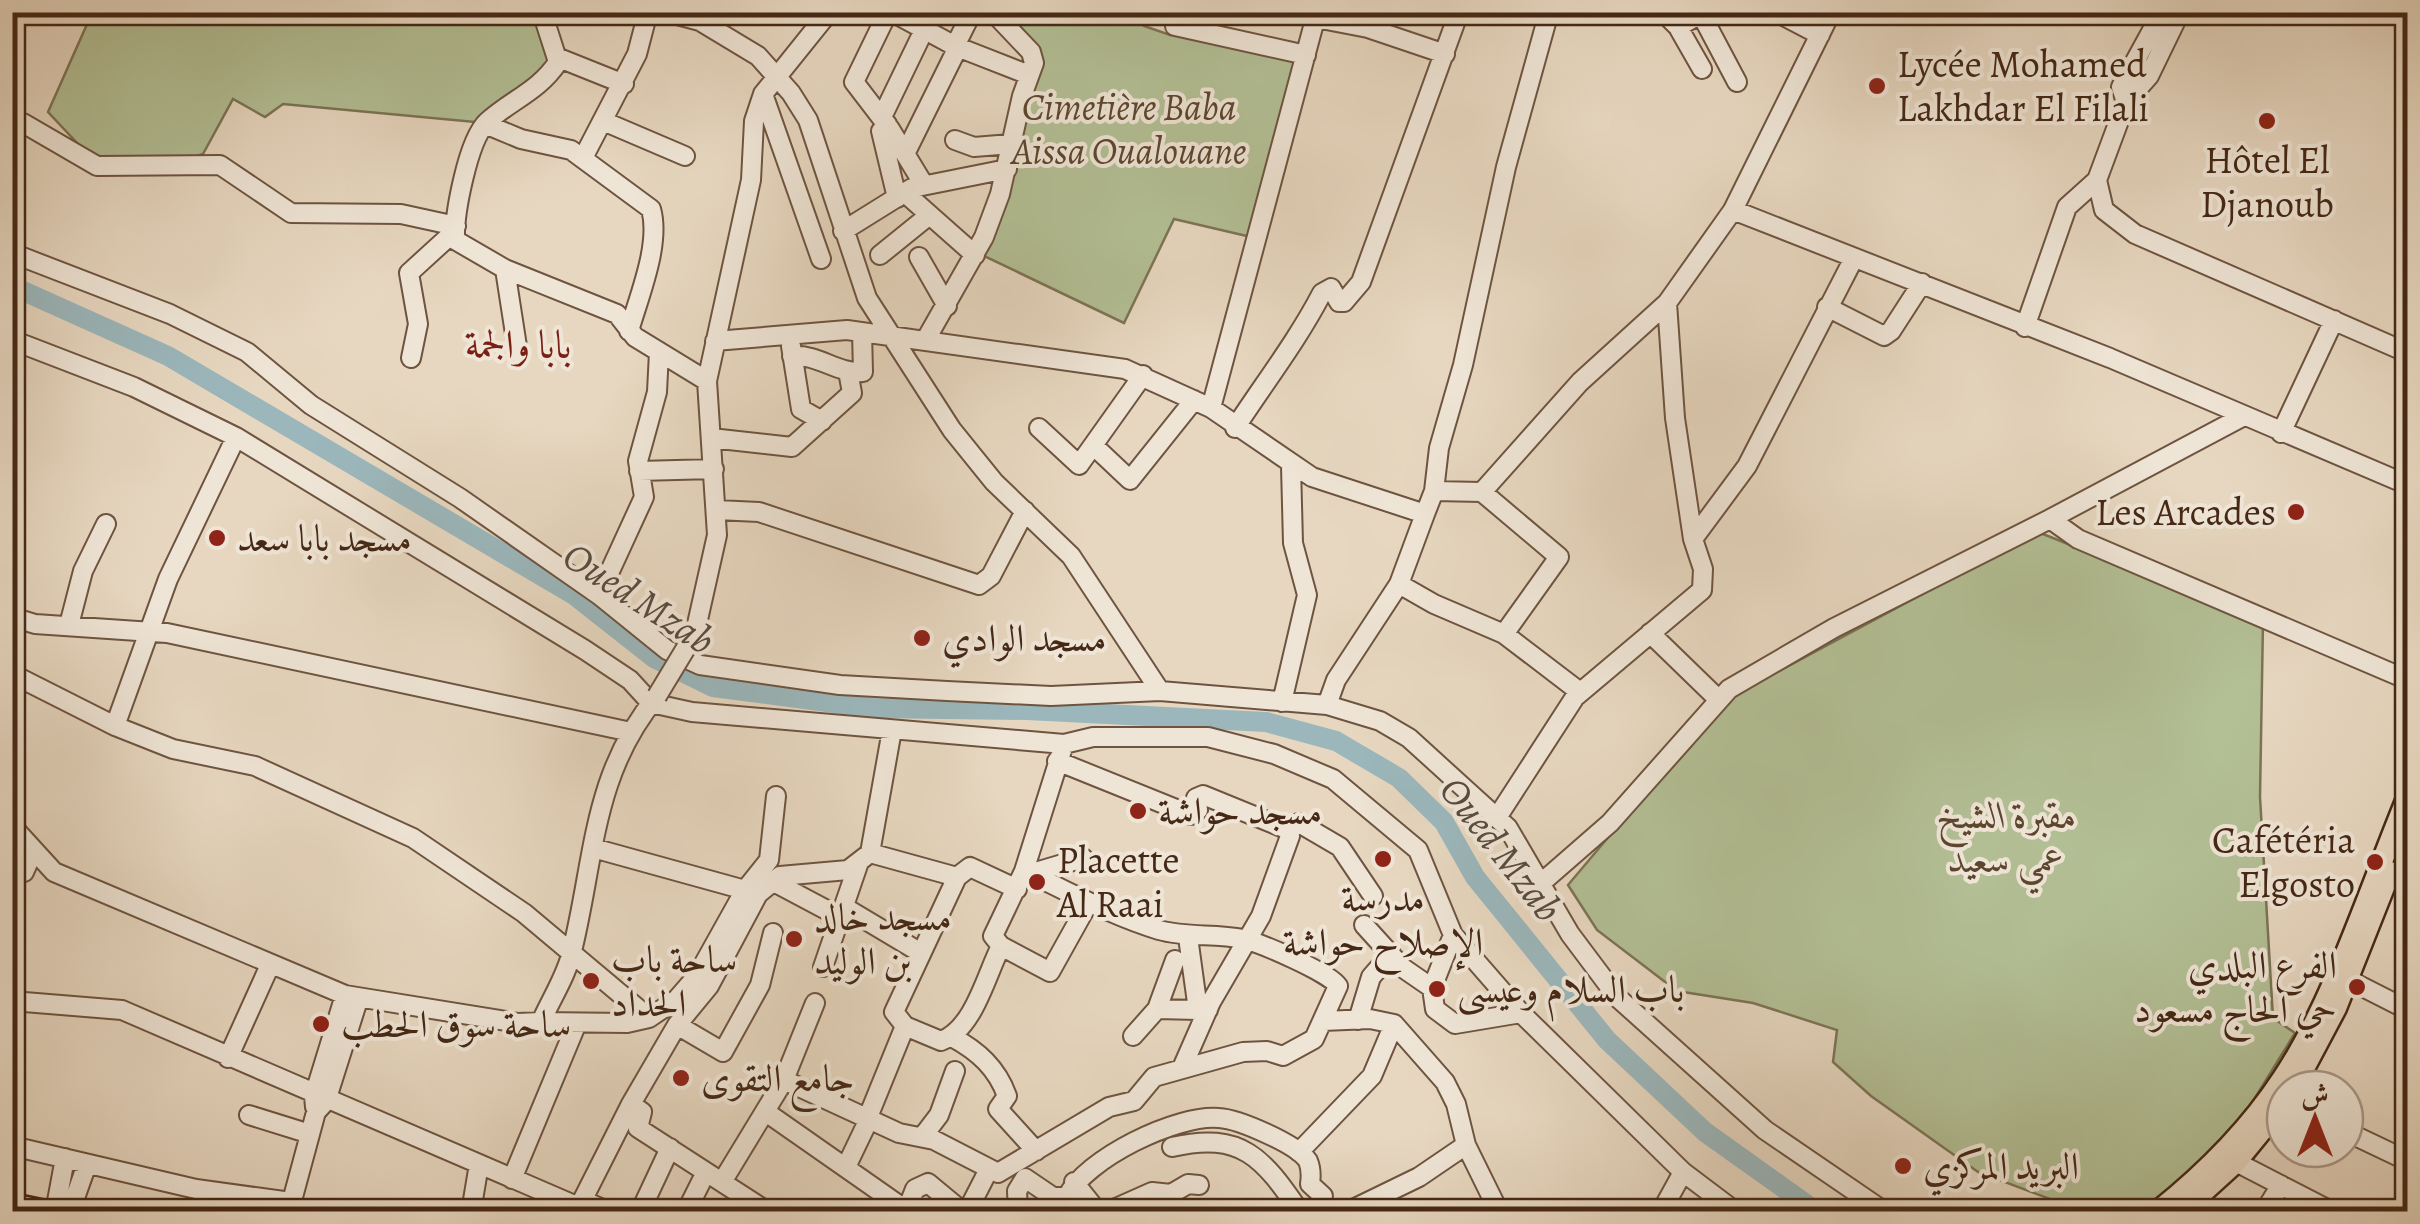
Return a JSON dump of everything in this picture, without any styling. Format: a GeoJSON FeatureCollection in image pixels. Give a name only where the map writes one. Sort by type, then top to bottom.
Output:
{"type":"FeatureCollection","features":[{"type":"Feature","properties":{"kind":"main road"},"geometry":{"type":"LineString","coordinates":[[2187,1200],[2284,1076],[2341,977],[2408,796]]}},
{"type":"Feature","properties":{"kind":"main road"},"geometry":{"type":"LineString","coordinates":[[2302,1069],[2408,831]]}},
{"type":"Feature","properties":{"kind":"main road"},"geometry":{"type":"LineString","coordinates":[[2157,1212],[2187,1200],[2236,1162],[2265,1126]]}},
{"type":"Feature","properties":{"kind":"main road"},"geometry":{"type":"LineString","coordinates":[[12,1204],[46,1211]]}},
{"type":"Feature","properties":{"kind":"street"},"geometry":{"type":"LineString","coordinates":[[542,12],[558,58],[624,84]]}},
{"type":"Feature","properties":{"kind":"street"},"geometry":{"type":"LineString","coordinates":[[583,158],[624,84],[648,12]]}},
{"type":"Feature","properties":{"kind":"street"},"geometry":{"type":"LineString","coordinates":[[666,12],[713,28],[777,74],[808,120],[861,286],[890,334],[952,430],[994,482],[1071,556],[1160,691]]}},
{"type":"Feature","properties":{"kind":"street"},"geometry":{"type":"LineString","coordinates":[[924,185],[885,120],[854,82],[890,12],[956,46],[1029,75]]}},
{"type":"Feature","properties":{"kind":"street"},"geometry":{"type":"LineString","coordinates":[[906,154],[972,12]]}},
{"type":"Feature","properties":{"kind":"street"},"geometry":{"type":"LineString","coordinates":[[925,341],[975,255],[1007,169],[1034,56],[992,12]]}},
{"type":"Feature","properties":{"kind":"street"},"geometry":{"type":"LineString","coordinates":[[1174,12],[1175,26],[1306,55]]}},
{"type":"Feature","properties":{"kind":"street"},"geometry":{"type":"LineString","coordinates":[[1236,428],[1274,368],[1292,349],[1325,290],[1331,288],[1339,302],[1344,302],[1361,282],[1459,12]]}},
{"type":"Feature","properties":{"kind":"street"},"geometry":{"type":"LineString","coordinates":[[1327,706],[1336,680],[1399,584],[1434,492],[1439,448],[1472,330],[1506,167],[1549,12]]}},
{"type":"Feature","properties":{"kind":"street"},"geometry":{"type":"LineString","coordinates":[[1663,12],[1678,27],[1702,70]]}},
{"type":"Feature","properties":{"kind":"street"},"geometry":{"type":"LineString","coordinates":[[1776,12],[1820,35]]}},
{"type":"Feature","properties":{"kind":"street"},"geometry":{"type":"LineString","coordinates":[[1482,492],[1580,382],[1666,304],[1733,210],[1831,12]]}},
{"type":"Feature","properties":{"kind":"street"},"geometry":{"type":"LineString","coordinates":[[2126,102],[2121,87],[2162,12]]}},
{"type":"Feature","properties":{"kind":"street"},"geometry":{"type":"LineString","coordinates":[[2025,327],[2067,208],[2096,180],[2126,102],[2149,76],[2180,12]]}},
{"type":"Feature","properties":{"kind":"street"},"geometry":{"type":"LineString","coordinates":[[541,1022],[572,956],[602,794],[631,732],[696,632],[714,558],[717,510],[708,381],[748,195],[754,121],[762,94],[829,13]]}},
{"type":"Feature","properties":{"kind":"street"},"geometry":{"type":"LineString","coordinates":[[1678,27],[1702,13],[1737,82]]}},
{"type":"Feature","properties":{"kind":"street"},"geometry":{"type":"LineString","coordinates":[[1094,447],[1130,480],[1202,404],[1317,15],[1444,54]]}},
{"type":"Feature","properties":{"kind":"street"},"geometry":{"type":"LineString","coordinates":[[924,30],[880,131],[901,195],[975,255]]}},
{"type":"Feature","properties":{"kind":"street"},"geometry":{"type":"LineString","coordinates":[[558,58],[539,85],[485,124],[466,171],[455,228],[458,245],[505,269],[617,314],[630,331],[708,381]]}},
{"type":"Feature","properties":{"kind":"street"},"geometry":{"type":"LineString","coordinates":[[762,94],[821,259]]}},
{"type":"Feature","properties":{"kind":"street"},"geometry":{"type":"LineString","coordinates":[[603,121],[685,156]]}},
{"type":"Feature","properties":{"kind":"street"},"geometry":{"type":"LineString","coordinates":[[12,126],[23,124],[97,166],[220,164],[291,214],[401,214],[455,228]]}},
{"type":"Feature","properties":{"kind":"street"},"geometry":{"type":"LineString","coordinates":[[485,124],[583,158],[653,214],[648,258],[630,331]]}},
{"type":"Feature","properties":{"kind":"street"},"geometry":{"type":"LineString","coordinates":[[955,140],[974,147],[1012,144]]}},
{"type":"Feature","properties":{"kind":"street"},"geometry":{"type":"LineString","coordinates":[[843,231],[924,185],[1007,169]]}},
{"type":"Feature","properties":{"kind":"street"},"geometry":{"type":"LineString","coordinates":[[2096,180],[2104,210],[2135,234],[2408,353]]}},
{"type":"Feature","properties":{"kind":"street"},"geometry":{"type":"LineString","coordinates":[[1733,210],[2110,358],[2408,485]]}},
{"type":"Feature","properties":{"kind":"street"},"geometry":{"type":"LineString","coordinates":[[880,255],[927,216]]}},
{"type":"Feature","properties":{"kind":"street"},"geometry":{"type":"LineString","coordinates":[[412,358],[418,330],[408,273],[455,228]]}},
{"type":"Feature","properties":{"kind":"street"},"geometry":{"type":"LineString","coordinates":[[12,253],[170,314],[247,352],[311,405],[460,498],[598,595],[667,650],[720,669],[840,685],[964,692],[1051,696],[1160,691],[1327,706],[1380,722],[1409,738],[1498,816],[1618,998],[1765,1130],[1885,1212]]}},
{"type":"Feature","properties":{"kind":"street"},"geometry":{"type":"LineString","coordinates":[[919,258],[947,306]]}},
{"type":"Feature","properties":{"kind":"street"},"geometry":{"type":"LineString","coordinates":[[1692,539],[1747,466],[1854,258]]}},
{"type":"Feature","properties":{"kind":"street"},"geometry":{"type":"LineString","coordinates":[[505,269],[518,354]]}},
{"type":"Feature","properties":{"kind":"street"},"geometry":{"type":"LineString","coordinates":[[1827,307],[1884,336],[1891,332],[1922,283]]}},
{"type":"Feature","properties":{"kind":"street"},"geometry":{"type":"LineString","coordinates":[[1498,816],[1580,692],[1702,590],[1703,569],[1692,539],[1670,369],[1666,304]]}},
{"type":"Feature","properties":{"kind":"street"},"geometry":{"type":"LineString","coordinates":[[2281,433],[2334,320]]}},
{"type":"Feature","properties":{"kind":"street"},"geometry":{"type":"LineString","coordinates":[[715,341],[835,329],[1102,365],[1143,376],[1202,404],[1291,466],[1425,514]]}},
{"type":"Feature","properties":{"kind":"street"},"geometry":{"type":"LineString","coordinates":[[792,356],[810,356],[848,371],[865,370],[862,332]]}},
{"type":"Feature","properties":{"kind":"street"},"geometry":{"type":"LineString","coordinates":[[790,335],[801,409],[822,421]]}},
{"type":"Feature","properties":{"kind":"street"},"geometry":{"type":"LineString","coordinates":[[12,340],[134,387],[236,437],[585,650],[654,699],[692,712],[892,730],[1060,752],[1191,815],[1198,810],[1196,798],[1203,795],[1284,828],[1299,824],[1340,848],[1373,896]]}},
{"type":"Feature","properties":{"kind":"street"},"geometry":{"type":"LineString","coordinates":[[598,595],[644,497],[639,451],[657,392],[659,352]]}},
{"type":"Feature","properties":{"kind":"street"},"geometry":{"type":"LineString","coordinates":[[712,438],[792,447],[854,390],[848,371]]}},
{"type":"Feature","properties":{"kind":"street"},"geometry":{"type":"LineString","coordinates":[[1039,428],[1077,465],[1143,376]]}},
{"type":"Feature","properties":{"kind":"street"},"geometry":{"type":"LineString","coordinates":[[1540,884],[1610,823],[1718,698],[1834,628],[2242,416]]}},
{"type":"Feature","properties":{"kind":"street"},"geometry":{"type":"LineString","coordinates":[[115,726],[180,552],[236,437]]}},
{"type":"Feature","properties":{"kind":"street"},"geometry":{"type":"LineString","coordinates":[[1282,702],[1307,595],[1294,543],[1291,466]]}},
{"type":"Feature","properties":{"kind":"street"},"geometry":{"type":"LineString","coordinates":[[639,471],[714,469]]}},
{"type":"Feature","properties":{"kind":"street"},"geometry":{"type":"LineString","coordinates":[[1434,492],[1482,492],[1559,555],[1504,634]]}},
{"type":"Feature","properties":{"kind":"street"},"geometry":{"type":"LineString","coordinates":[[717,510],[759,512],[978,585],[991,576],[1025,511]]}},
{"type":"Feature","properties":{"kind":"street"},"geometry":{"type":"LineString","coordinates":[[2050,519],[2078,539],[2408,680]]}},
{"type":"Feature","properties":{"kind":"street"},"geometry":{"type":"LineString","coordinates":[[69,625],[84,572],[106,524]]}},
{"type":"Feature","properties":{"kind":"street"},"geometry":{"type":"LineString","coordinates":[[1399,584],[1434,604],[1504,634],[1580,692]]}},
{"type":"Feature","properties":{"kind":"street"},"geometry":{"type":"LineString","coordinates":[[12,618],[149,632],[631,732]]}},
{"type":"Feature","properties":{"kind":"street"},"geometry":{"type":"LineString","coordinates":[[1650,633],[1718,698]]}},
{"type":"Feature","properties":{"kind":"street"},"geometry":{"type":"LineString","coordinates":[[12,674],[115,726],[173,750],[255,766],[413,838],[492,889],[649,1018]]}},
{"type":"Feature","properties":{"kind":"street"},"geometry":{"type":"LineString","coordinates":[[823,967],[864,857],[892,730]]}},
{"type":"Feature","properties":{"kind":"street"},"geometry":{"type":"LineString","coordinates":[[1060,752],[1093,738],[1208,737],[1310,768],[1332,779],[1418,850],[1453,935],[1520,1012],[1683,1172],[1736,1212]]}},
{"type":"Feature","properties":{"kind":"street"},"geometry":{"type":"LineString","coordinates":[[1060,752],[1024,878],[993,936],[1001,946],[1050,972],[1089,902]]}},
{"type":"Feature","properties":{"kind":"street"},"geometry":{"type":"LineString","coordinates":[[12,826],[54,872],[352,998],[518,1023],[627,1023],[649,1018],[677,999],[698,976],[745,890],[768,860],[776,796]]}},
{"type":"Feature","properties":{"kind":"street"},"geometry":{"type":"LineString","coordinates":[[1182,1068],[1203,1010],[1260,916],[1290,836]]}},
{"type":"Feature","properties":{"kind":"street"},"geometry":{"type":"LineString","coordinates":[[593,848],[745,890]]}},
{"type":"Feature","properties":{"kind":"street"},"geometry":{"type":"LineString","coordinates":[[12,875],[24,872],[33,852]]}},
{"type":"Feature","properties":{"kind":"street"},"geometry":{"type":"LineString","coordinates":[[580,1206],[631,1104],[677,1025],[710,986],[758,894],[772,880],[788,874],[839,872],[864,857],[957,877]]}},
{"type":"Feature","properties":{"kind":"street"},"geometry":{"type":"LineString","coordinates":[[1024,878],[1083,858]]}},
{"type":"Feature","properties":{"kind":"street"},"geometry":{"type":"LineString","coordinates":[[784,1080],[899,1133],[922,1136],[998,1173],[1108,1107],[1134,1100],[1154,1077],[1243,1052],[1268,1050],[1283,1056],[1314,1040],[1338,983],[1325,971],[1304,968],[1244,939],[1188,937],[1024,878],[970,867],[957,877],[894,1012],[905,1026],[941,1042],[952,1037],[977,1000],[1001,946]]}},
{"type":"Feature","properties":{"kind":"street"},"geometry":{"type":"LineString","coordinates":[[772,880],[921,953]]}},
{"type":"Feature","properties":{"kind":"street"},"geometry":{"type":"LineString","coordinates":[[1364,925],[1432,988]]}},
{"type":"Feature","properties":{"kind":"street"},"geometry":{"type":"LineString","coordinates":[[677,1025],[723,1052],[760,985],[772,933]]}},
{"type":"Feature","properties":{"kind":"street"},"geometry":{"type":"LineString","coordinates":[[1453,935],[1432,988],[1434,1010],[1457,1026],[1520,1012]]}},
{"type":"Feature","properties":{"kind":"street"},"geometry":{"type":"LineString","coordinates":[[1188,937],[1203,1010]]}},
{"type":"Feature","properties":{"kind":"street"},"geometry":{"type":"LineString","coordinates":[[1358,1020],[1365,989],[1391,954]]}},
{"type":"Feature","properties":{"kind":"street"},"geometry":{"type":"LineString","coordinates":[[1132,1036],[1157,1009],[1176,960]]}},
{"type":"Feature","properties":{"kind":"street"},"geometry":{"type":"LineString","coordinates":[[228,1058],[270,966]]}},
{"type":"Feature","properties":{"kind":"street"},"geometry":{"type":"LineString","coordinates":[[2341,977],[2408,1010]]}},
{"type":"Feature","properties":{"kind":"street"},"geometry":{"type":"LineString","coordinates":[[12,1146],[242,1204],[290,1207],[352,998]]}},
{"type":"Feature","properties":{"kind":"street"},"geometry":{"type":"LineString","coordinates":[[12,1001],[122,1010],[319,1103],[580,1206],[610,1212]]}},
{"type":"Feature","properties":{"kind":"street"},"geometry":{"type":"LineString","coordinates":[[686,1212],[766,1112],[784,1080],[815,1003]]}},
{"type":"Feature","properties":{"kind":"street"},"geometry":{"type":"LineString","coordinates":[[1157,1009],[1203,1010]]}},
{"type":"Feature","properties":{"kind":"street"},"geometry":{"type":"LineString","coordinates":[[1323,1021],[1394,1024],[1444,1082],[1456,1104],[1466,1145],[1494,1210]]}},
{"type":"Feature","properties":{"kind":"street"},"geometry":{"type":"LineString","coordinates":[[512,1179],[577,1023]]}},
{"type":"Feature","properties":{"kind":"street"},"geometry":{"type":"LineString","coordinates":[[1299,1152],[1372,1076],[1394,1024]]}},
{"type":"Feature","properties":{"kind":"street"},"geometry":{"type":"LineString","coordinates":[[846,1167],[905,1026]]}},
{"type":"Feature","properties":{"kind":"street"},"geometry":{"type":"LineString","coordinates":[[952,1037],[974,1048],[999,1076],[1007,1096],[998,1109],[1036,1152]]}},
{"type":"Feature","properties":{"kind":"street"},"geometry":{"type":"LineString","coordinates":[[922,1136],[939,1115],[955,1072]]}},
{"type":"Feature","properties":{"kind":"street"},"geometry":{"type":"LineString","coordinates":[[631,1104],[642,1112],[638,1128],[768,1212]]}},
{"type":"Feature","properties":{"kind":"street"},"geometry":{"type":"LineString","coordinates":[[766,1112],[808,1146],[846,1167],[906,1211],[915,1190],[928,1183],[965,1212],[988,1171]]}},
{"type":"Feature","properties":{"kind":"street"},"geometry":{"type":"LineString","coordinates":[[249,1115],[310,1134]]}},
{"type":"Feature","properties":{"kind":"street"},"geometry":{"type":"LineString","coordinates":[[1018,1212],[1017,1190],[1024,1178],[1059,1199],[1068,1197],[1074,1182],[1129,1144],[1170,1125],[1214,1118],[1272,1136],[1299,1152],[1309,1163],[1310,1184],[1323,1196]]}},
{"type":"Feature","properties":{"kind":"street"},"geometry":{"type":"LineString","coordinates":[[1172,1147],[1225,1140],[1271,1170],[1300,1212]]}},
{"type":"Feature","properties":{"kind":"street"},"geometry":{"type":"LineString","coordinates":[[2365,1141],[2408,1161]]}},
{"type":"Feature","properties":{"kind":"street"},"geometry":{"type":"LineString","coordinates":[[1346,1212],[1419,1177],[1466,1145]]}},
{"type":"Feature","properties":{"kind":"street"},"geometry":{"type":"LineString","coordinates":[[640,1212],[670,1148]]}},
{"type":"Feature","properties":{"kind":"street"},"geometry":{"type":"LineString","coordinates":[[46,1211],[65,1158]]}},
{"type":"Feature","properties":{"kind":"street"},"geometry":{"type":"LineString","coordinates":[[2236,1162],[2333,1212]]}},
{"type":"Feature","properties":{"kind":"street"},"geometry":{"type":"LineString","coordinates":[[70,1212],[87,1164]]}},
{"type":"Feature","properties":{"kind":"street"},"geometry":{"type":"LineString","coordinates":[[471,1212],[479,1164]]}},
{"type":"Feature","properties":{"kind":"street"},"geometry":{"type":"LineString","coordinates":[[1661,1212],[1683,1172]]}},
{"type":"Feature","properties":{"kind":"street"},"geometry":{"type":"LineString","coordinates":[[1074,1182],[1098,1212]]}},
{"type":"Feature","properties":{"kind":"street"},"geometry":{"type":"LineString","coordinates":[[1106,1212],[1136,1206],[1152,1192],[1171,1194],[1188,1184],[1199,1185]]}},
{"type":"Feature","properties":{"kind":"street"},"geometry":{"type":"LineString","coordinates":[[2264,1212],[2282,1185]]}},
{"type":"Feature","properties":{"kind":"street"},"geometry":{"type":"LineString","coordinates":[[2187,1200],[2215,1212]]}},
{"type":"Feature","properties":{"kind":"green space"},"geometry":{"type":"Polygon","coordinates":[[[92,13],[537,13],[553,58],[531,87],[475,122],[283,104],[265,117],[233,99],[203,154],[181,161],[95,162],[48,112],[92,13]]]}},
{"type":"Feature","properties":{"kind":"green space","name":"Cimetière Baba Aissa Oualouane"},"geometry":{"type":"Polygon","coordinates":[[[994,13],[1148,13],[1144,26],[1170,35],[1174,27],[1301,54],[1251,237],[1174,219],[1124,323],[980,254],[1041,59],[994,13]]]}},
{"type":"Feature","properties":{"kind":"green space","name":"مقبرة الشيخ عمي سعيد"},"geometry":{"type":"Polygon","coordinates":[[[2038,532],[2263,622],[2260,797],[2273,1018],[2295,1033],[2273,1069],[2265,1069],[2265,1082],[2229,1140],[2142,1211],[2082,1211],[1978,1172],[1871,1096],[1833,1062],[1837,1030],[1753,1003],[1677,991],[1597,930],[1568,885],[1723,701],[2038,532]]]}},
{"type":"Feature","properties":{"kind":"waterway","name":"Oued Mzab"},"geometry":{"type":"LineString","coordinates":[[12,286],[168,356],[574,595],[654,658],[713,687],[872,708],[1027,710],[1266,722],[1336,741],[1399,778],[1444,822],[1475,877],[1607,1040],[1705,1132],[1817,1212]]}},
{"type":"Feature","properties":{"kind":"place","name":"Lycée Mohamed Lakhdar El Filali"},"geometry":{"type":"Point","coordinates":[1877,86]}},
{"type":"Feature","properties":{"kind":"place","name":"Hôtel El Djanoub"},"geometry":{"type":"Point","coordinates":[2267,121]}},
{"type":"Feature","properties":{"kind":"place","name":"Les Arcades"},"geometry":{"type":"Point","coordinates":[2296,512]}},
{"type":"Feature","properties":{"kind":"place","name":"مسجد بابا سعد"},"geometry":{"type":"Point","coordinates":[217,538]}},
{"type":"Feature","properties":{"kind":"place","name":"مسجد الوادي"},"geometry":{"type":"Point","coordinates":[922,638]}},
{"type":"Feature","properties":{"kind":"place","name":"مسجد حواشة"},"geometry":{"type":"Point","coordinates":[1138,811]}},
{"type":"Feature","properties":{"kind":"place","name":"مدرسة الإصلاح حواشة"},"geometry":{"type":"Point","coordinates":[1383,859]}},
{"type":"Feature","properties":{"kind":"place","name":"Cafétéria Elgosto"},"geometry":{"type":"Point","coordinates":[2375,862]}},
{"type":"Feature","properties":{"kind":"place","name":"Placette Al Raai"},"geometry":{"type":"Point","coordinates":[1037,882]}},
{"type":"Feature","properties":{"kind":"place","name":"مسجد خالد بن الوليد"},"geometry":{"type":"Point","coordinates":[794,939]}},
{"type":"Feature","properties":{"kind":"place","name":"ساحة باب الحداد"},"geometry":{"type":"Point","coordinates":[591,981]}},
{"type":"Feature","properties":{"kind":"place","name":"الفرع البلدي حي الحاج مسعود"},"geometry":{"type":"Point","coordinates":[2357,987]}},
{"type":"Feature","properties":{"kind":"place","name":"باب السلام وعيسى"},"geometry":{"type":"Point","coordinates":[1437,989]}},
{"type":"Feature","properties":{"kind":"place","name":"ساحة سوق الحطب"},"geometry":{"type":"Point","coordinates":[321,1024]}},
{"type":"Feature","properties":{"kind":"place","name":"جامع التقوى"},"geometry":{"type":"Point","coordinates":[681,1078]}},
{"type":"Feature","properties":{"kind":"place","name":"البريد المركزي"},"geometry":{"type":"Point","coordinates":[1903,1166]}},
{"type":"Feature","properties":{"kind":"district","name":"بابا والجمة"},"geometry":{"type":"Point","coordinates":[518,344]}}]}
